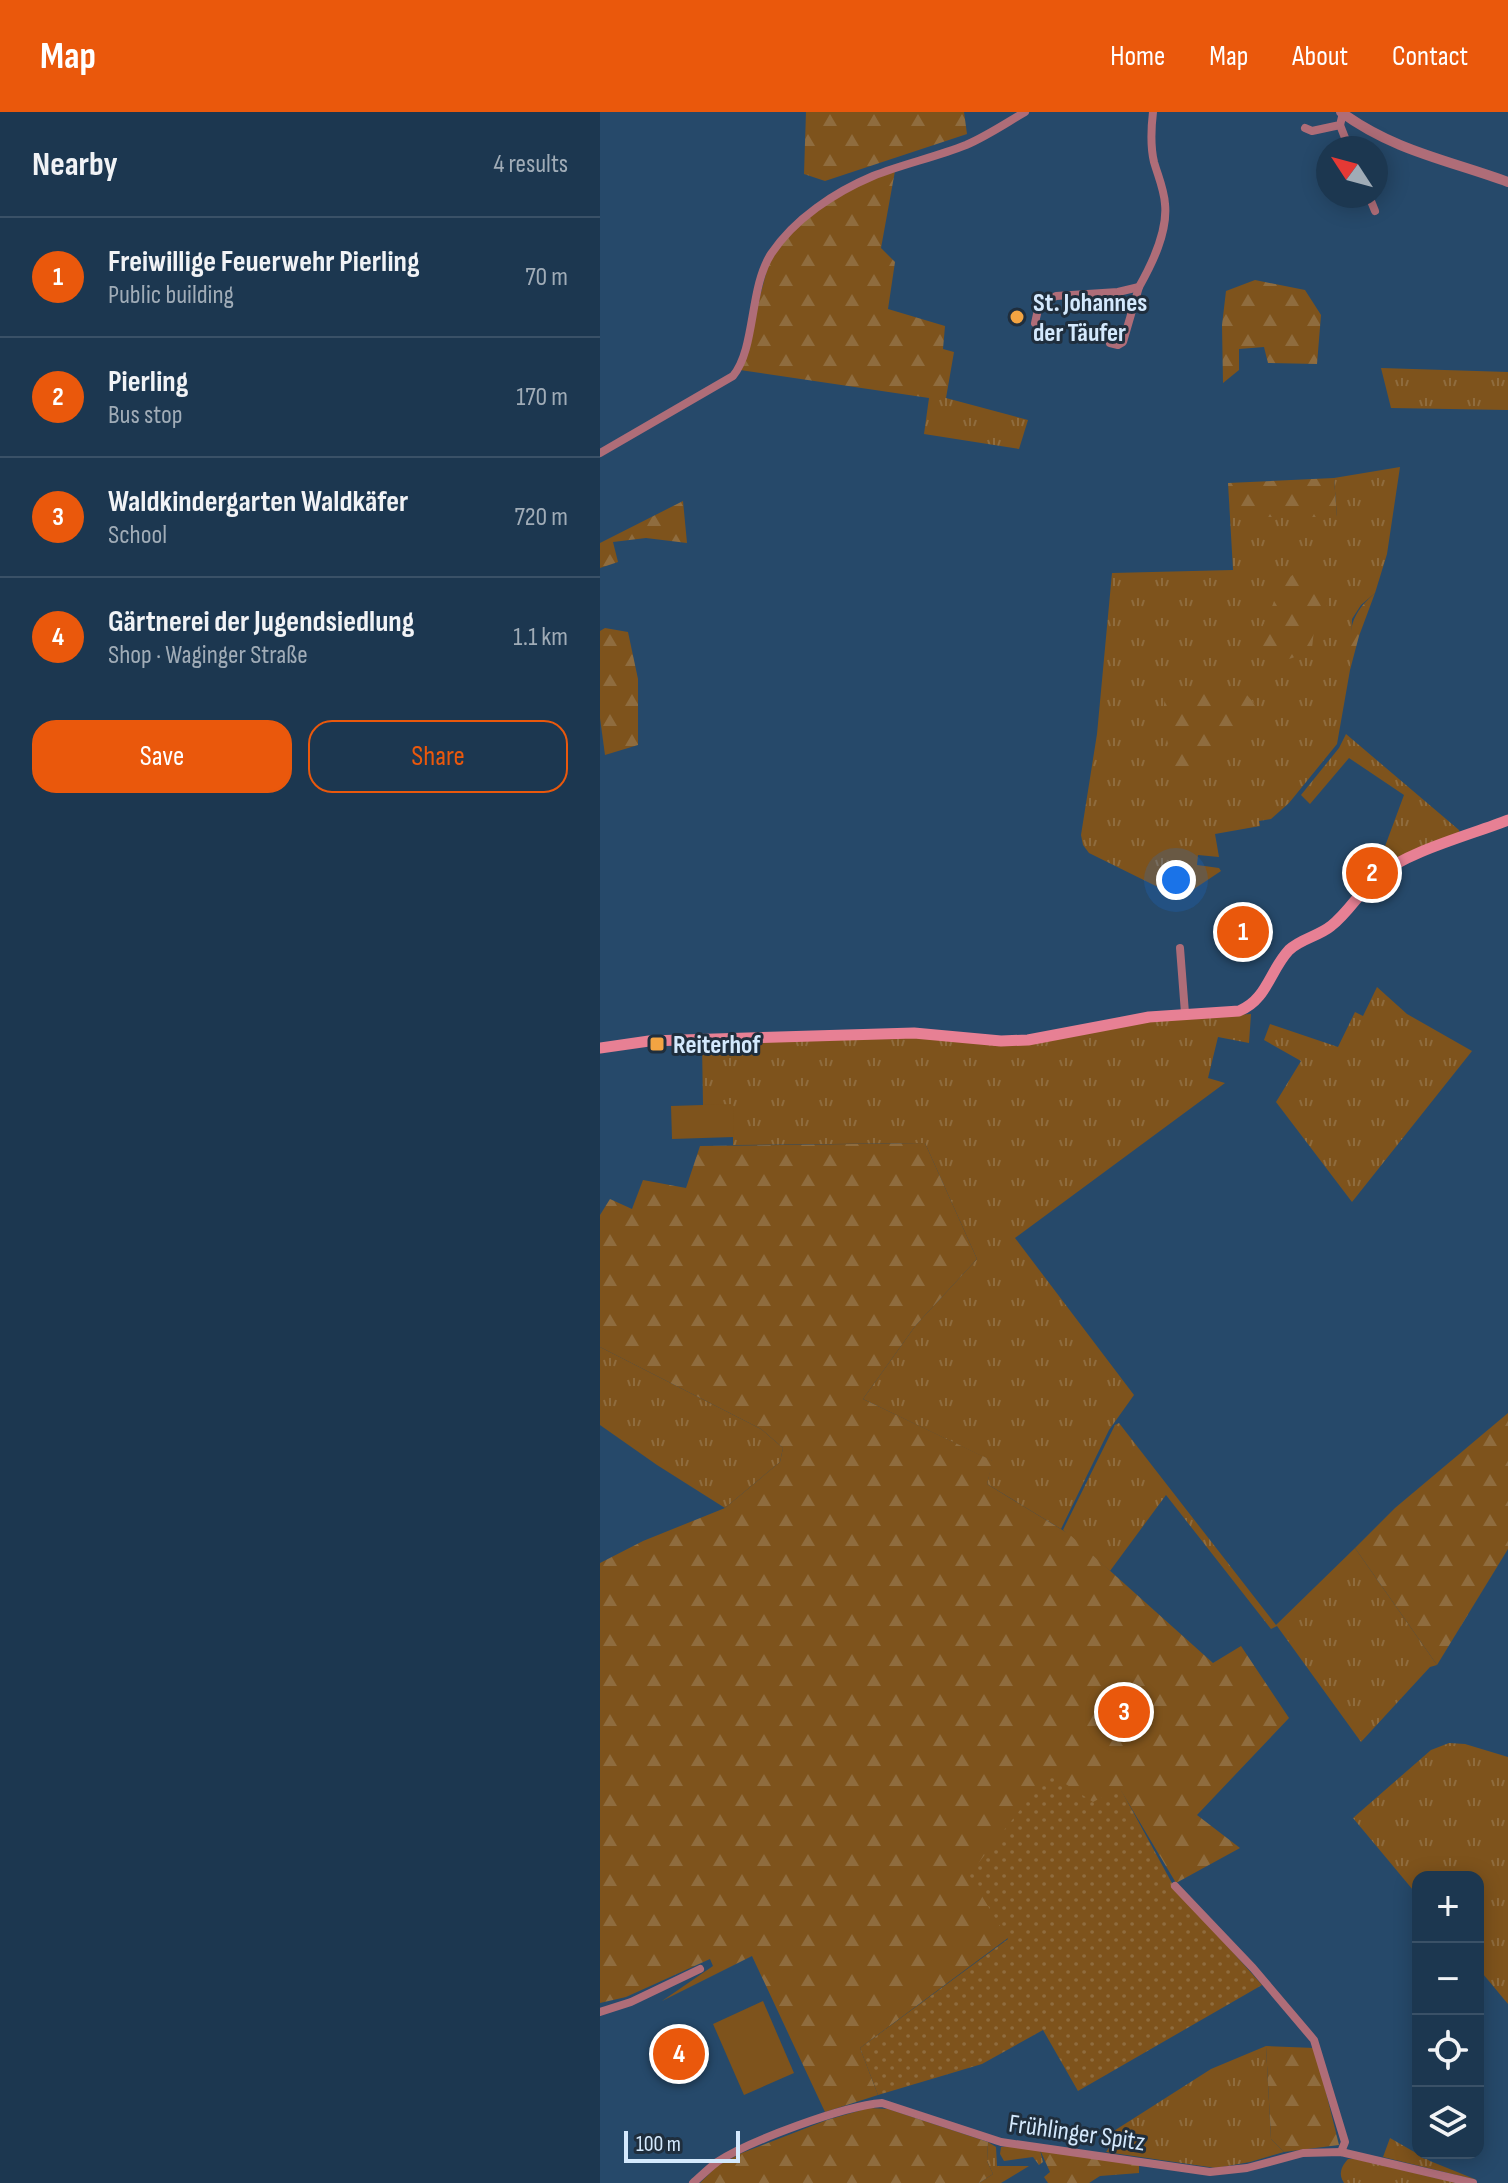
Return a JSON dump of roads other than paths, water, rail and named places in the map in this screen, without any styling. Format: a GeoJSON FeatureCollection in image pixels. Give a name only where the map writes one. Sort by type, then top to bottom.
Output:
{"type":"FeatureCollection","features":[{"type":"Feature","properties":{"kind":"main road"},"geometry":{"type":"LineString","coordinates":[[600,1048],[649,1041],[914,1033],[1001,1041],[1028,1040],[1149,1017],[1229,1012],[1246,1008],[1262,994],[1289,950],[1334,924],[1384,871],[1402,861],[1508,820]]}},
{"type":"Feature","properties":{"kind":"street"},"geometry":{"type":"LineString","coordinates":[[600,453],[733,376],[742,360],[768,258],[778,243],[805,216],[873,176],[971,143],[1025,112]]}},
{"type":"Feature","properties":{"kind":"street"},"geometry":{"type":"LineString","coordinates":[[1110,343],[1118,345],[1123,342],[1139,287],[1151,266],[1166,208],[1150,133],[1153,112]]}},
{"type":"Feature","properties":{"kind":"street"},"geometry":{"type":"LineString","coordinates":[[1344,136],[1340,125],[1342,113],[1372,134],[1397,146],[1508,182]]}},
{"type":"Feature","properties":{"kind":"street"},"geometry":{"type":"LineString","coordinates":[[1305,128],[1312,131],[1340,125]]}},
{"type":"Feature","properties":{"kind":"street"},"geometry":{"type":"LineString","coordinates":[[1035,323],[1039,305],[1056,296],[1118,292],[1139,287]]}},
{"type":"Feature","properties":{"kind":"street"},"geometry":{"type":"LineString","coordinates":[[1180,948],[1185,1013]]}},
{"type":"Feature","properties":{"kind":"street"},"geometry":{"type":"LineString","coordinates":[[1175,1886],[1253,1968],[1314,2040],[1345,2142],[1341,2152]]}},
{"type":"Feature","properties":{"kind":"street"},"geometry":{"type":"LineString","coordinates":[[600,2012],[631,2002],[700,1969]]}},
{"type":"Feature","properties":{"kind":"street","name":"Frühlinger Spitz"},"geometry":{"type":"LineString","coordinates":[[693,2183],[715,2163],[739,2150],[825,2117],[882,2103],[1001,2142],[1210,2172],[1247,2168],[1303,2153],[1341,2152],[1473,2183]]}},
{"type":"Feature","properties":{"kind":"place","name":"St. Johannes der Täufer"},"geometry":{"type":"Point","coordinates":[1017,317]}},
{"type":"Feature","properties":{"kind":"place","name":"Pierling"},"geometry":{"type":"Point","coordinates":[1372,873]}},
{"type":"Feature","properties":{"kind":"place","name":"Freiwillige Feuerwehr Pierling"},"geometry":{"type":"Point","coordinates":[1243,932]}},
{"type":"Feature","properties":{"kind":"place","name":"Reiterhof"},"geometry":{"type":"Point","coordinates":[657,1044]}},
{"type":"Feature","properties":{"kind":"place","name":"Waldkindergarten Waldkäfer"},"geometry":{"type":"Point","coordinates":[1124,1712]}},
{"type":"Feature","properties":{"kind":"place","name":"Gärtnerei der Jugendsiedlung"},"geometry":{"type":"Point","coordinates":[679,2054]}}]}
